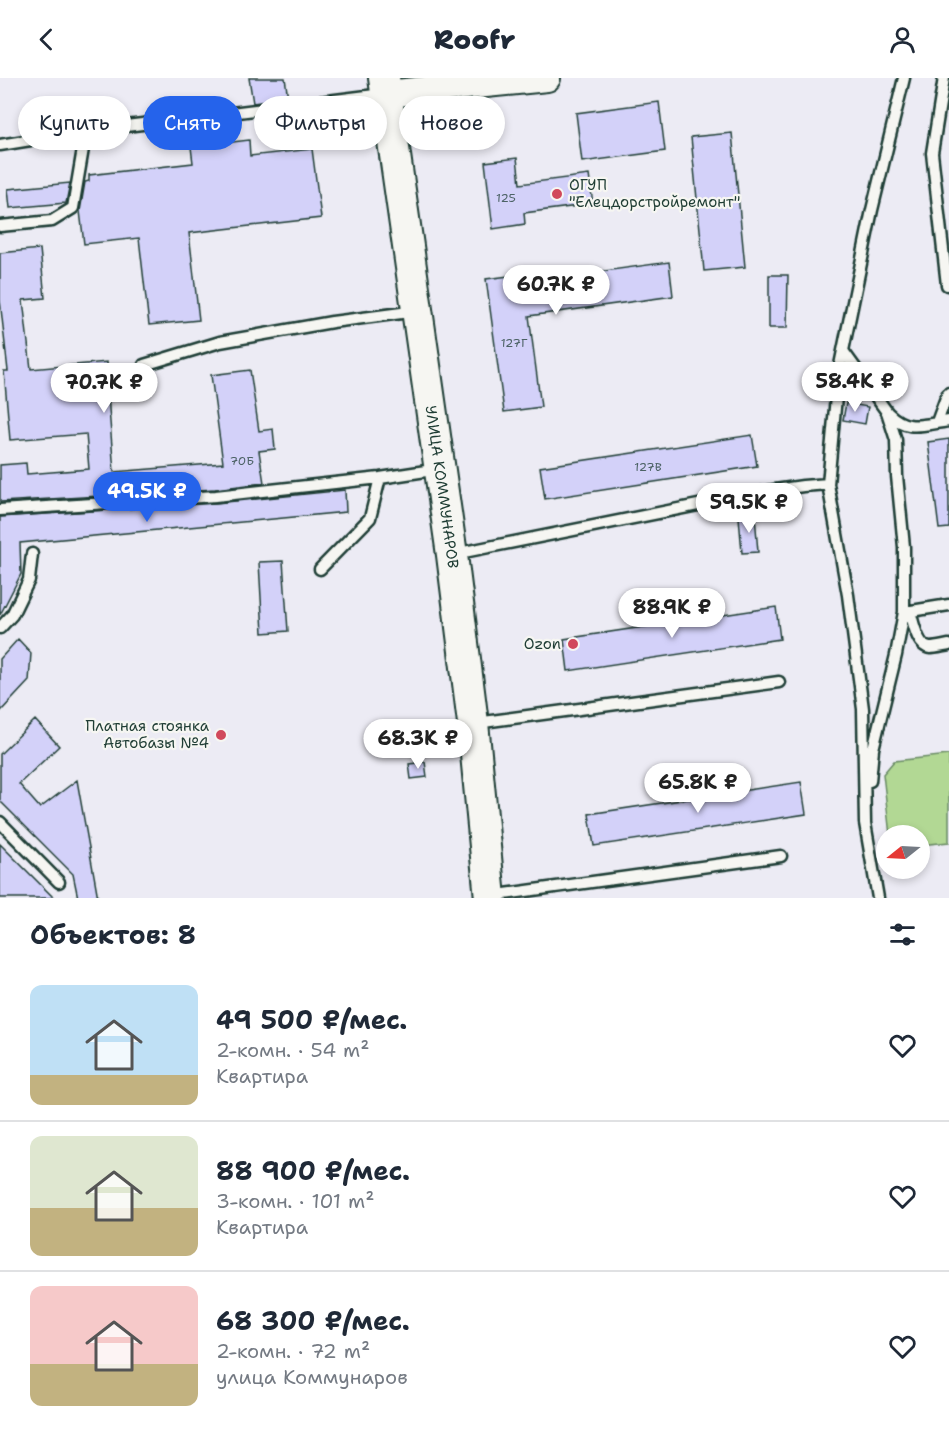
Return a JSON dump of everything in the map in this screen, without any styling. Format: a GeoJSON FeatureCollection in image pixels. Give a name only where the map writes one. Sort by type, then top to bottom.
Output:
{"type":"FeatureCollection","features":[{"type":"Feature","properties":{"kind":"main road","name":"УЛИЦА КОММУНАРОВ"},"geometry":{"type":"LineString","coordinates":[[385,86],[452,555],[473,723],[490,897]]}},
{"type":"Feature","properties":{"kind":"street"},"geometry":{"type":"LineString","coordinates":[[385,86],[547,78]]}},
{"type":"Feature","properties":{"kind":"lane"},"geometry":{"type":"LineString","coordinates":[[878,898],[865,823],[863,709],[848,595],[828,484],[838,375],[872,210],[904,78]]}},
{"type":"Feature","properties":{"kind":"lane"},"geometry":{"type":"LineString","coordinates":[[944,78],[932,153],[947,285]]}},
{"type":"Feature","properties":{"kind":"lane"},"geometry":{"type":"LineString","coordinates":[[131,124],[385,86]]}},
{"type":"Feature","properties":{"kind":"lane"},"geometry":{"type":"LineString","coordinates":[[0,145],[18,142]]}},
{"type":"Feature","properties":{"kind":"lane"},"geometry":{"type":"LineString","coordinates":[[0,226],[52,221],[74,208],[83,150]]}},
{"type":"Feature","properties":{"kind":"lane"},"geometry":{"type":"LineString","coordinates":[[144,365],[220,342],[332,322],[417,311]]}},
{"type":"Feature","properties":{"kind":"lane"},"geometry":{"type":"LineString","coordinates":[[843,351],[887,412],[897,422],[909,426],[943,422],[949,393]]}},
{"type":"Feature","properties":{"kind":"lane"},"geometry":{"type":"LineString","coordinates":[[865,823],[873,749],[907,611],[896,440],[887,412]]}},
{"type":"Feature","properties":{"kind":"lane"},"geometry":{"type":"LineString","coordinates":[[0,510],[216,496],[440,469]]}},
{"type":"Feature","properties":{"kind":"lane"},"geometry":{"type":"LineString","coordinates":[[320,569],[370,518],[380,478]]}},
{"type":"Feature","properties":{"kind":"lane"},"geometry":{"type":"LineString","coordinates":[[452,555],[768,490],[828,484]]}},
{"type":"Feature","properties":{"kind":"lane"},"geometry":{"type":"LineString","coordinates":[[0,627],[12,615],[28,580],[32,554]]}},
{"type":"Feature","properties":{"kind":"lane"},"geometry":{"type":"LineString","coordinates":[[907,611],[949,605]]}},
{"type":"Feature","properties":{"kind":"lane"},"geometry":{"type":"LineString","coordinates":[[907,611],[920,642],[924,646],[929,648],[949,645]]}},
{"type":"Feature","properties":{"kind":"lane"},"geometry":{"type":"LineString","coordinates":[[473,723],[778,682]]}},
{"type":"Feature","properties":{"kind":"lane"},"geometry":{"type":"LineString","coordinates":[[0,822],[59,882]]}},
{"type":"Feature","properties":{"kind":"lane"},"geometry":{"type":"LineString","coordinates":[[490,897],[781,856]]}},
{"type":"Feature","properties":{"kind":"green space"},"geometry":{"type":"Polygon","coordinates":[[[949,755],[949,842],[930,844],[930,825],[889,825],[883,774],[894,761],[949,755]]]}},
{"type":"Feature","properties":{"kind":"building"},"geometry":{"type":"Polygon","coordinates":[[[249,78],[285,78],[288,96],[254,96],[253,103],[249,78]]]}},
{"type":"Feature","properties":{"kind":"building"},"geometry":{"type":"Polygon","coordinates":[[[659,102],[665,151],[582,162],[576,113],[659,102]]]}},
{"type":"Feature","properties":{"kind":"building"},"geometry":{"type":"Polygon","coordinates":[[[732,133],[745,267],[704,271],[691,137],[732,133]]]}},
{"type":"Feature","properties":{"kind":"building"},"geometry":{"type":"Polygon","coordinates":[[[249,140],[250,156],[312,150],[321,218],[189,233],[199,320],[149,325],[139,238],[84,244],[80,211],[85,182],[89,181],[89,175],[193,163],[191,150],[242,150],[242,141],[249,140]]]}},
{"type":"Feature","properties":{"kind":"building"},"geometry":{"type":"Polygon","coordinates":[[[517,158],[520,184],[589,175],[593,204],[524,213],[525,224],[493,229],[485,162],[517,158]]]}},
{"type":"Feature","properties":{"kind":"building"},"geometry":{"type":"Polygon","coordinates":[[[70,183],[66,203],[10,208],[8,189],[70,183]]]}},
{"type":"Feature","properties":{"kind":"building"},"geometry":{"type":"Polygon","coordinates":[[[40,249],[45,298],[23,300],[31,369],[107,362],[114,472],[223,463],[211,375],[250,370],[259,431],[273,429],[275,449],[259,451],[264,483],[215,489],[0,502],[0,465],[26,463],[27,474],[89,469],[86,434],[10,440],[4,371],[8,371],[0,300],[0,253],[40,249]]]}},
{"type":"Feature","properties":{"kind":"building"},"geometry":{"type":"Polygon","coordinates":[[[669,262],[673,296],[529,316],[541,407],[504,412],[486,279],[524,274],[525,282],[669,262]]]}},
{"type":"Feature","properties":{"kind":"building"},"geometry":{"type":"Polygon","coordinates":[[[769,275],[788,275],[787,328],[769,328],[769,275]]]}},
{"type":"Feature","properties":{"kind":"building"},"geometry":{"type":"Polygon","coordinates":[[[846,403],[868,407],[865,424],[843,420],[846,403]]]}},
{"type":"Feature","properties":{"kind":"building"},"geometry":{"type":"Polygon","coordinates":[[[752,435],[757,466],[545,499],[540,467],[752,435]]]}},
{"type":"Feature","properties":{"kind":"building"},"geometry":{"type":"Polygon","coordinates":[[[949,439],[949,528],[939,529],[928,442],[949,439]]]}},
{"type":"Feature","properties":{"kind":"building"},"geometry":{"type":"Polygon","coordinates":[[[345,490],[346,512],[20,543],[21,574],[0,615],[0,517],[216,503],[345,490]]]}},
{"type":"Feature","properties":{"kind":"building"},"geometry":{"type":"Polygon","coordinates":[[[755,516],[758,552],[742,553],[739,517],[755,516]]]}},
{"type":"Feature","properties":{"kind":"building"},"geometry":{"type":"Polygon","coordinates":[[[283,561],[288,631],[263,633],[259,562],[283,561]]]}},
{"type":"Feature","properties":{"kind":"building"},"geometry":{"type":"Polygon","coordinates":[[[776,607],[780,639],[568,671],[564,639],[776,607]]]}},
{"type":"Feature","properties":{"kind":"building"},"geometry":{"type":"Polygon","coordinates":[[[18,639],[31,653],[29,681],[0,712],[0,659],[18,639]]]}},
{"type":"Feature","properties":{"kind":"building"},"geometry":{"type":"Polygon","coordinates":[[[35,720],[59,746],[19,784],[40,808],[77,780],[98,898],[78,898],[73,874],[0,801],[0,754],[35,720]]]}},
{"type":"Feature","properties":{"kind":"building"},"geometry":{"type":"Polygon","coordinates":[[[425,762],[427,777],[411,779],[409,764],[425,762]]]}},
{"type":"Feature","properties":{"kind":"building"},"geometry":{"type":"Polygon","coordinates":[[[801,782],[806,814],[594,846],[589,814],[801,782]]]}},
{"type":"Feature","properties":{"kind":"building"},"geometry":{"type":"Polygon","coordinates":[[[0,844],[54,898],[0,898],[0,844]]]}},
{"type":"Feature","properties":{"kind":"place","name":"ОГУП \"Елецдорстройремонт\""},"geometry":{"type":"Point","coordinates":[557,194]}},
{"type":"Feature","properties":{"kind":"place","name":"Ozon"},"geometry":{"type":"Point","coordinates":[573,644]}},
{"type":"Feature","properties":{"kind":"place","name":"Платная стоянка Автобазы №4"},"geometry":{"type":"Point","coordinates":[221,735]}}]}
